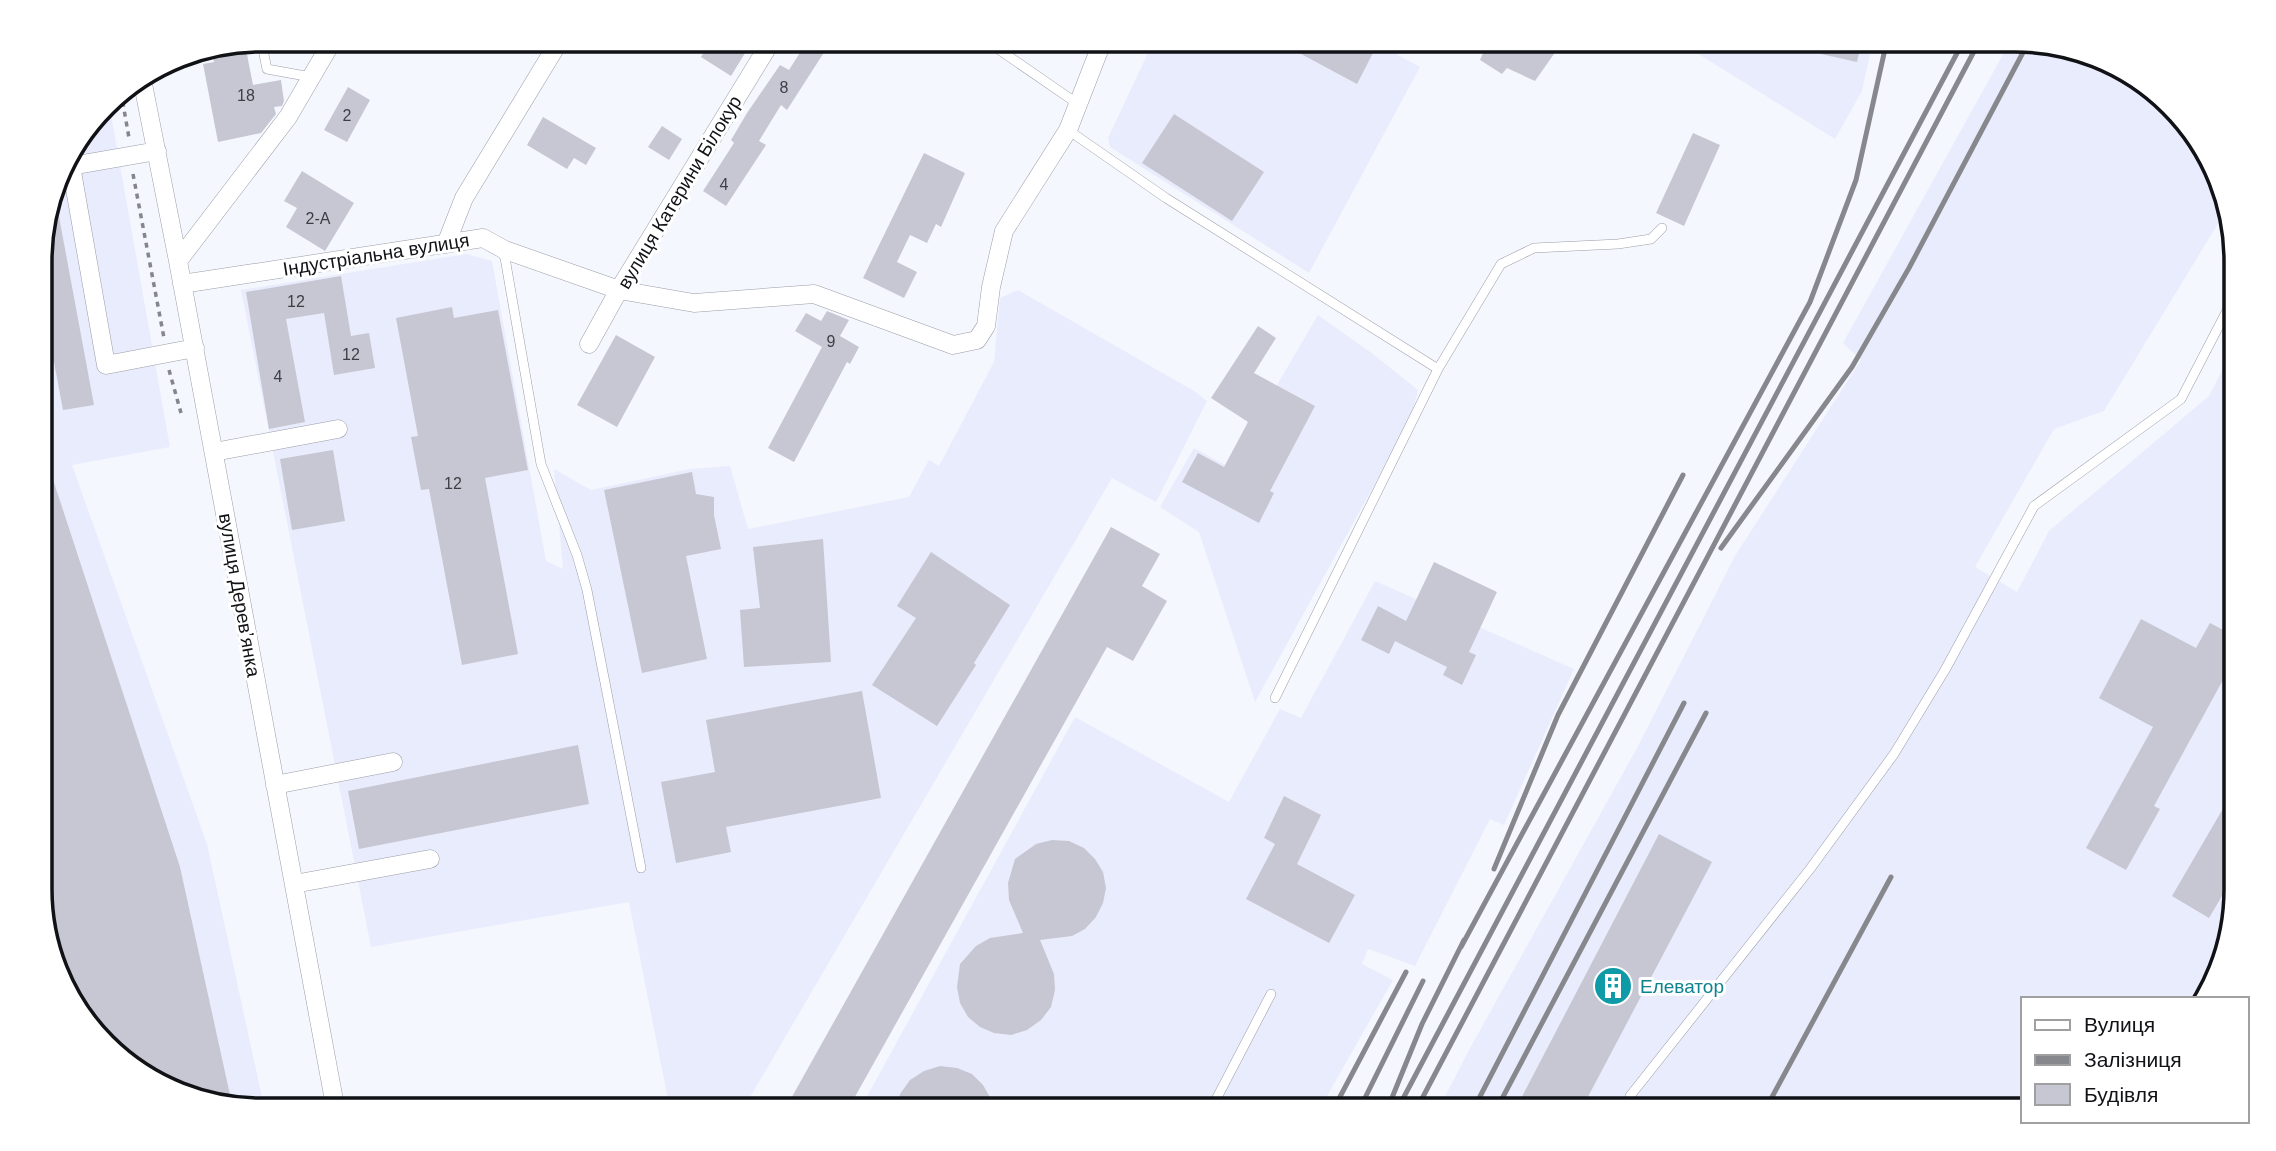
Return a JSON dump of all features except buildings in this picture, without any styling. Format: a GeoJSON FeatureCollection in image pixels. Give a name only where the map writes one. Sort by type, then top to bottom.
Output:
{"type":"FeatureCollection","features":[{"type":"Feature","properties":{"kind":"street"},"geometry":{"type":"LineString","coordinates":[[178,261],[288,117],[326,52]]}},
{"type":"Feature","properties":{"kind":"street"},"geometry":{"type":"LineString","coordinates":[[446,244],[464,198],[554,52]]}},
{"type":"Feature","properties":{"kind":"street","name":"вулиця Катерини Білокур"},"geometry":{"type":"LineString","coordinates":[[589,344],[619,290],[765,52]]}},
{"type":"Feature","properties":{"kind":"street","name":"Індустріальна вулиця"},"geometry":{"type":"LineString","coordinates":[[182,284],[483,238],[497,246],[619,290],[694,303],[814,294],[953,345],[977,340],[986,326],[991,287],[1004,231],[1068,130],[1098,52]]}},
{"type":"Feature","properties":{"kind":"street","name":"вулиця Деревʼянка"},"geometry":{"type":"LineString","coordinates":[[144,89],[195,348],[334,1098]]}},
{"type":"Feature","properties":{"kind":"street"},"geometry":{"type":"LineString","coordinates":[[76,165],[157,151]]}},
{"type":"Feature","properties":{"kind":"street"},"geometry":{"type":"LineString","coordinates":[[72,173],[106,365],[195,348]]}},
{"type":"Feature","properties":{"kind":"street"},"geometry":{"type":"LineString","coordinates":[[214,452],[338,429]]}},
{"type":"Feature","properties":{"kind":"street"},"geometry":{"type":"LineString","coordinates":[[275,785],[393,762]]}},
{"type":"Feature","properties":{"kind":"street"},"geometry":{"type":"LineString","coordinates":[[294,884],[430,859]]}},
{"type":"Feature","properties":{"kind":"lane"},"geometry":{"type":"LineString","coordinates":[[263,52],[267,69],[311,77]]}},
{"type":"Feature","properties":{"kind":"lane"},"geometry":{"type":"LineString","coordinates":[[1002,52],[1078,104]]}},
{"type":"Feature","properties":{"kind":"lane"},"geometry":{"type":"LineString","coordinates":[[1068,130],[1166,198],[1438,369]]}},
{"type":"Feature","properties":{"kind":"lane"},"geometry":{"type":"LineString","coordinates":[[1275,698],[1438,369],[1501,264],[1534,248],[1618,244],[1651,239],[1662,228]]}},
{"type":"Feature","properties":{"kind":"lane"},"geometry":{"type":"LineString","coordinates":[[497,246],[505,258],[541,464],[577,555],[587,590],[641,868]]}},
{"type":"Feature","properties":{"kind":"lane"},"geometry":{"type":"LineString","coordinates":[[1630,1097],[1810,869],[1894,754],[1945,670],[2034,506],[2181,399],[2224,317]]}},
{"type":"Feature","properties":{"kind":"lane"},"geometry":{"type":"LineString","coordinates":[[1217,1098],[1271,994]]}},
{"type":"Feature","properties":{"kind":"path"},"geometry":{"type":"LineString","coordinates":[[123,105],[166,353],[181,413]]}},
{"type":"Feature","properties":{"kind":"shaded area"},"geometry":{"type":"Polygon","coordinates":[[[1148,52],[1392,52],[1420,67],[1309,273],[1110,147],[1108,138],[1148,52]]]}},
{"type":"Feature","properties":{"kind":"shaded area"},"geometry":{"type":"Polygon","coordinates":[[[1695,52],[1870,52],[1862,91],[1835,139],[1695,52]]]}},
{"type":"Feature","properties":{"kind":"shaded area"},"geometry":{"type":"Polygon","coordinates":[[[2004,52],[2055,57],[2107,74],[2142,96],[2162,114],[2180,134],[2195,157],[2208,182],[2219,222],[2104,411],[2054,429],[1975,567],[2017,592],[2049,531],[2209,396],[2224,367],[2224,889],[2219,930],[2202,982],[2193,997],[2021,997],[2021,1098],[1444,1098],[1637,748],[1735,556],[1861,360],[1843,343],[2004,52]]]}},
{"type":"Feature","properties":{"kind":"shaded area"},"geometry":{"type":"Polygon","coordinates":[[[111,117],[170,447],[72,465],[207,844],[262,1098],[234,1097],[194,1087],[169,1077],[124,1047],[104,1027],[81,994],[68,969],[54,917],[53,248],[68,182],[96,134],[111,117]]]}},
{"type":"Feature","properties":{"kind":"shaded area"},"geometry":{"type":"Polygon","coordinates":[[[466,254],[492,261],[546,561],[563,569],[554,469],[591,490],[690,469],[730,466],[748,529],[909,497],[929,460],[939,466],[994,362],[1000,298],[1018,290],[1207,401],[1156,502],[1112,478],[750,1098],[668,1098],[629,902],[371,947],[241,290],[466,254]]]}},
{"type":"Feature","properties":{"kind":"shaded area"},"geometry":{"type":"Polygon","coordinates":[[[1318,315],[1418,390],[1411,418],[1255,702],[1199,532],[1160,507],[1194,448],[1229,467],[1318,315]]]}},
{"type":"Feature","properties":{"kind":"shaded area"},"geometry":{"type":"Polygon","coordinates":[[[1375,581],[1574,669],[1504,825],[1490,819],[1415,966],[1368,949],[1362,964],[1393,980],[1326,1098],[866,1098],[1075,717],[1229,802],[1280,709],[1301,718],[1375,581]]]}},
{"type":"Feature","properties":{"kind":"railway"},"geometry":{"type":"LineString","coordinates":[[1461,947],[1810,302],[1856,180],[1884,52]]}},
{"type":"Feature","properties":{"kind":"railway"},"geometry":{"type":"LineString","coordinates":[[1403,1098],[1958,52]]}},
{"type":"Feature","properties":{"kind":"railway"},"geometry":{"type":"LineString","coordinates":[[1422,1098],[1974,52]]}},
{"type":"Feature","properties":{"kind":"railway"},"geometry":{"type":"LineString","coordinates":[[1721,548],[1852,367],[1909,268],[2023,53]]}},
{"type":"Feature","properties":{"kind":"railway"},"geometry":{"type":"LineString","coordinates":[[1494,869],[1558,715],[1683,475]]}},
{"type":"Feature","properties":{"kind":"railway"},"geometry":{"type":"LineString","coordinates":[[1479,1098],[1684,703]]}},
{"type":"Feature","properties":{"kind":"railway"},"geometry":{"type":"LineString","coordinates":[[1502,1098],[1706,713]]}},
{"type":"Feature","properties":{"kind":"railway"},"geometry":{"type":"LineString","coordinates":[[1771,1098],[1891,877]]}},
{"type":"Feature","properties":{"kind":"railway"},"geometry":{"type":"LineString","coordinates":[[1392,1098],[1422,1024],[1464,940]]}},
{"type":"Feature","properties":{"kind":"railway"},"geometry":{"type":"LineString","coordinates":[[1339,1098],[1406,972]]}},
{"type":"Feature","properties":{"kind":"railway"},"geometry":{"type":"LineString","coordinates":[[1365,1098],[1423,981]]}},
{"type":"Feature","properties":{"kind":"place","name":"Елеватор"},"geometry":{"type":"Point","coordinates":[1613,986]}}]}
